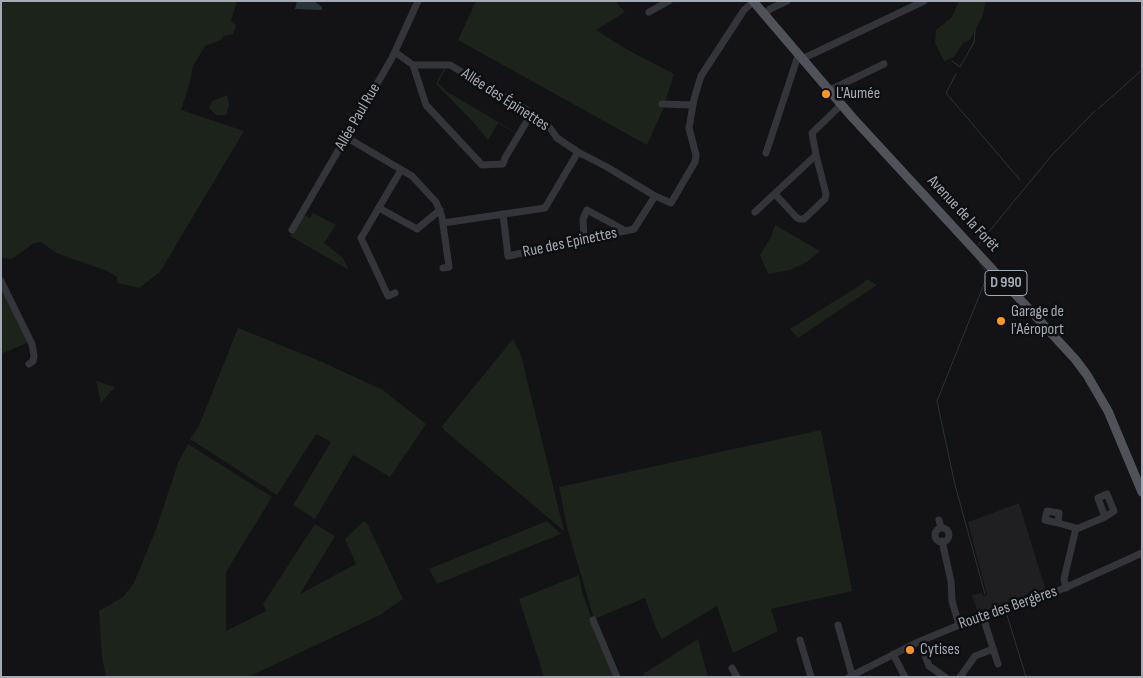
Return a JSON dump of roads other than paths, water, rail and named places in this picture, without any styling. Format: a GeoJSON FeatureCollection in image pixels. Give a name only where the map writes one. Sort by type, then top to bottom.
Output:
{"type":"FeatureCollection","features":[{"type":"Feature","properties":{"kind":"main road","name":"Avenue de la Forêt"},"geometry":{"type":"LineString","coordinates":[[753,2],[828,91],[1087,375],[1108,411],[1141,492]]}},
{"type":"Feature","properties":{"kind":"street","name":"Allée Paul Rue"},"geometry":{"type":"LineString","coordinates":[[292,230],[395,52],[418,1]]}},
{"type":"Feature","properties":{"kind":"street"},"geometry":{"type":"LineString","coordinates":[[649,12],[669,1]]}},
{"type":"Feature","properties":{"kind":"street"},"geometry":{"type":"LineString","coordinates":[[764,15],[770,9],[787,1]]}},
{"type":"Feature","properties":{"kind":"street"},"geometry":{"type":"LineString","coordinates":[[766,153],[797,59],[924,1]]}},
{"type":"Feature","properties":{"kind":"street"},"geometry":{"type":"LineString","coordinates":[[655,196],[670,203],[689,172],[696,155],[689,128],[701,76],[744,10],[753,2]]}},
{"type":"Feature","properties":{"kind":"street"},"geometry":{"type":"LineString","coordinates":[[395,52],[413,64],[426,105],[479,164],[503,164],[530,116]]}},
{"type":"Feature","properties":{"kind":"street","name":"Allée des Épinettes"},"geometry":{"type":"LineString","coordinates":[[413,64],[450,65],[527,110],[530,116],[550,128],[557,138],[578,152],[655,196]]}},
{"type":"Feature","properties":{"kind":"street"},"geometry":{"type":"LineString","coordinates":[[828,91],[884,64]]}},
{"type":"Feature","properties":{"kind":"street"},"geometry":{"type":"LineString","coordinates":[[662,104],[693,105]]}},
{"type":"Feature","properties":{"kind":"street"},"geometry":{"type":"LineString","coordinates":[[775,194],[800,219],[804,219],[825,199],[826,194],[812,133],[841,105]]}},
{"type":"Feature","properties":{"kind":"street"},"geometry":{"type":"LineString","coordinates":[[346,138],[412,176],[436,202],[443,223],[448,267],[443,268]]}},
{"type":"Feature","properties":{"kind":"street"},"geometry":{"type":"LineString","coordinates":[[443,223],[545,208],[578,152]]}},
{"type":"Feature","properties":{"kind":"street"},"geometry":{"type":"LineString","coordinates":[[755,212],[816,155]]}},
{"type":"Feature","properties":{"kind":"street"},"geometry":{"type":"LineString","coordinates":[[394,293],[388,296],[361,238],[401,170]]}},
{"type":"Feature","properties":{"kind":"street","name":"Rue des Epinettes"},"geometry":{"type":"LineString","coordinates":[[503,214],[508,256],[634,229],[655,196]]}},
{"type":"Feature","properties":{"kind":"street"},"geometry":{"type":"LineString","coordinates":[[379,208],[417,229],[440,210]]}},
{"type":"Feature","properties":{"kind":"street"},"geometry":{"type":"LineString","coordinates":[[584,239],[583,219],[587,210],[626,231]]}},
{"type":"Feature","properties":{"kind":"street"},"geometry":{"type":"LineString","coordinates":[[1,281],[32,344],[34,356],[33,361],[29,364]]}},
{"type":"Feature","properties":{"kind":"street"},"geometry":{"type":"LineString","coordinates":[[1058,523],[1076,528],[1105,517]]}},
{"type":"Feature","properties":{"kind":"street"},"geometry":{"type":"LineString","coordinates":[[939,520],[941,528],[947,530],[948,536],[942,541],[952,581],[952,602],[959,625]]}},
{"type":"Feature","properties":{"kind":"street"},"geometry":{"type":"LineString","coordinates":[[1066,588],[1064,579],[1076,528]]}},
{"type":"Feature","properties":{"kind":"street","name":"Route des Bergères"},"geometry":{"type":"LineString","coordinates":[[850,676],[893,654],[959,625],[1021,606],[1066,588],[1142,553]]}},
{"type":"Feature","properties":{"kind":"street"},"geometry":{"type":"LineString","coordinates":[[983,617],[998,664]]}},
{"type":"Feature","properties":{"kind":"street"},"geometry":{"type":"LineString","coordinates":[[593,620],[617,677]]}},
{"type":"Feature","properties":{"kind":"street"},"geometry":{"type":"LineString","coordinates":[[838,625],[850,676]]}},
{"type":"Feature","properties":{"kind":"street"},"geometry":{"type":"LineString","coordinates":[[800,640],[812,677]]}},
{"type":"Feature","properties":{"kind":"street"},"geometry":{"type":"LineString","coordinates":[[920,642],[928,666],[945,677]]}},
{"type":"Feature","properties":{"kind":"street"},"geometry":{"type":"LineString","coordinates":[[960,677],[975,656],[993,649]]}},
{"type":"Feature","properties":{"kind":"street"},"geometry":{"type":"LineString","coordinates":[[893,654],[906,677]]}},
{"type":"Feature","properties":{"kind":"street"},"geometry":{"type":"LineString","coordinates":[[732,668],[737,677]]}},
{"type":"Feature","properties":{"kind":"waterway"},"geometry":{"type":"LineString","coordinates":[[952,61],[960,67],[974,42],[975,30]]}},
{"type":"Feature","properties":{"kind":"waterway"},"geometry":{"type":"LineString","coordinates":[[1098,109],[1142,70]]}},
{"type":"Feature","properties":{"kind":"waterway"},"geometry":{"type":"LineString","coordinates":[[956,74],[946,93],[1020,180]]}},
{"type":"Feature","properties":{"kind":"waterway"},"geometry":{"type":"LineString","coordinates":[[978,245],[1052,155],[1095,111]]}},
{"type":"Feature","properties":{"kind":"waterway"},"geometry":{"type":"LineString","coordinates":[[979,262],[985,270],[986,279],[937,401],[955,485],[985,594]]}},
{"type":"Feature","properties":{"kind":"waterway"},"geometry":{"type":"LineString","coordinates":[[1007,615],[1026,677]]}},
{"type":"Feature","properties":{"kind":"place","name":"L'Aumée"},"geometry":{"type":"Point","coordinates":[826,94]}},
{"type":"Feature","properties":{"kind":"place","name":"Garage de l'Aéroport"},"geometry":{"type":"Point","coordinates":[1001,321]}},
{"type":"Feature","properties":{"kind":"place","name":"Cytises"},"geometry":{"type":"Point","coordinates":[910,650]}}]}
